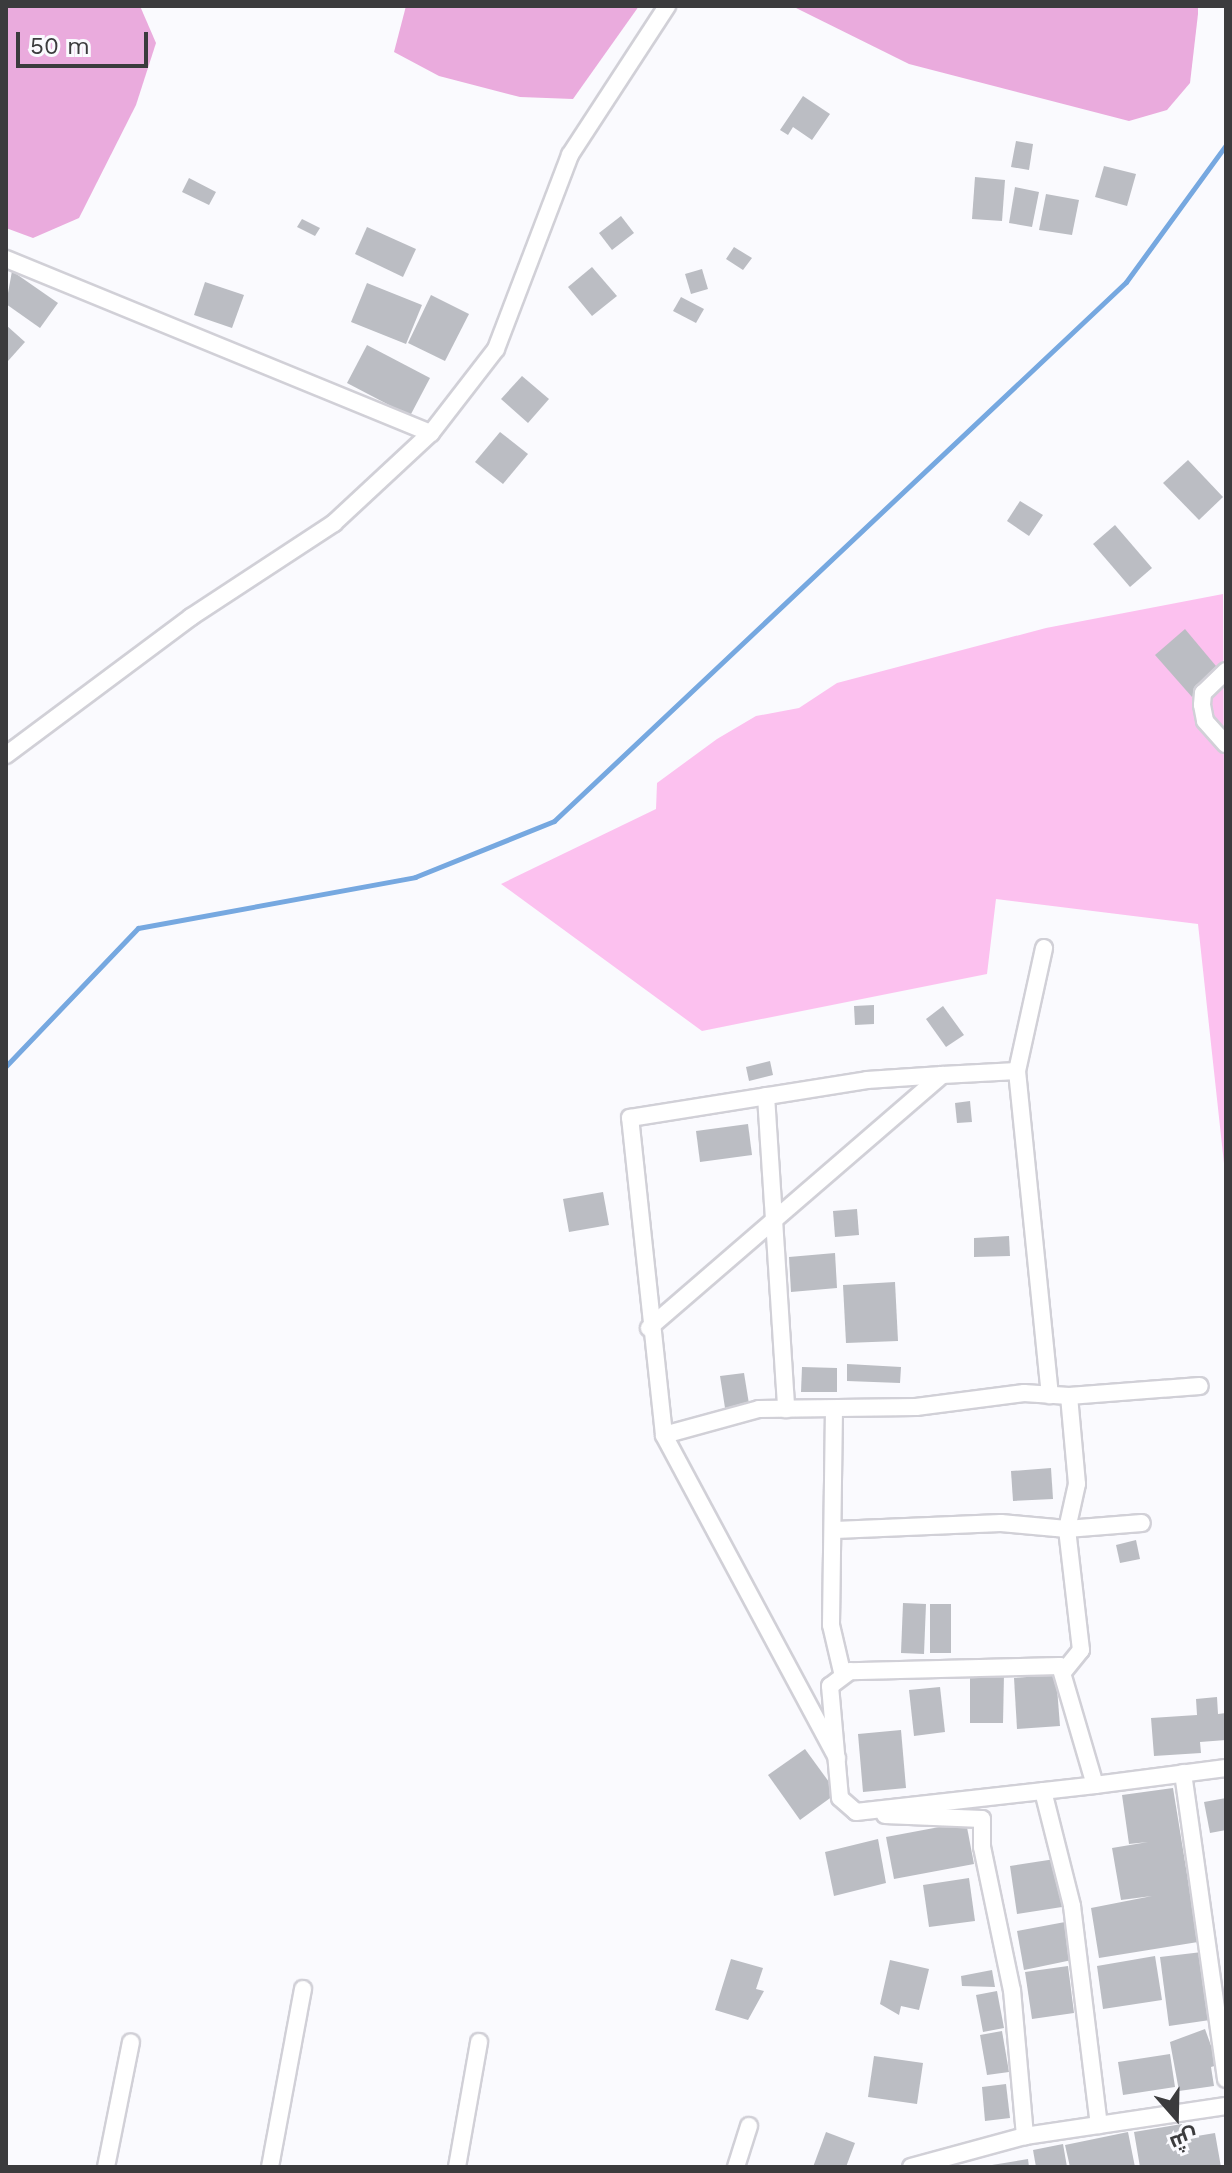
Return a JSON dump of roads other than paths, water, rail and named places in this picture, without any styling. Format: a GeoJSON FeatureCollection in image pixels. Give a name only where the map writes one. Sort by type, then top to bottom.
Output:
{"type":"FeatureCollection","features":[{"type":"Feature","properties":{"kind":"street"},"geometry":{"type":"LineString","coordinates":[[6,755],[191,617],[334,523],[431,433],[496,349],[570,155],[667,6]]}},
{"type":"Feature","properties":{"kind":"street"},"geometry":{"type":"LineString","coordinates":[[6,259],[431,433]]}},
{"type":"Feature","properties":{"kind":"street"},"geometry":{"type":"LineString","coordinates":[[1226,671],[1203,693],[1202,705],[1205,721],[1226,744]]}},
{"type":"Feature","properties":{"kind":"street"},"geometry":{"type":"LineString","coordinates":[[1044,948],[1017,1071],[1050,1395]]}},
{"type":"Feature","properties":{"kind":"street"},"geometry":{"type":"LineString","coordinates":[[837,1758],[664,1435],[649,1328],[630,1118],[766,1096],[942,1075],[1017,1071]]}},
{"type":"Feature","properties":{"kind":"street"},"geometry":{"type":"LineString","coordinates":[[649,1328],[776,1223],[942,1075]]}},
{"type":"Feature","properties":{"kind":"street"},"geometry":{"type":"LineString","coordinates":[[766,1096],[786,1409]]}},
{"type":"Feature","properties":{"kind":"street"},"geometry":{"type":"LineString","coordinates":[[664,1435],[759,1409],[834,1409],[1200,1386]]}},
{"type":"Feature","properties":{"kind":"street"},"geometry":{"type":"LineString","coordinates":[[1064,1671],[1081,1650],[1067,1529],[1077,1484],[1069,1396]]}},
{"type":"Feature","properties":{"kind":"street"},"geometry":{"type":"LineString","coordinates":[[834,1409],[835,1530],[831,1625],[842,1672]]}},
{"type":"Feature","properties":{"kind":"street"},"geometry":{"type":"LineString","coordinates":[[835,1530],[1001,1523],[1067,1529],[1142,1523]]}},
{"type":"Feature","properties":{"kind":"street"},"geometry":{"type":"LineString","coordinates":[[1025,2136],[1012,1990],[982,1847],[982,1819],[849,1810],[840,1798],[830,1686],[842,1672],[1049,1664],[1064,1671],[1095,1785]]}},
{"type":"Feature","properties":{"kind":"street"},"geometry":{"type":"LineString","coordinates":[[863,1811],[1226,1768]]}},
{"type":"Feature","properties":{"kind":"street"},"geometry":{"type":"LineString","coordinates":[[1183,1773],[1226,2079]]}},
{"type":"Feature","properties":{"kind":"street"},"geometry":{"type":"LineString","coordinates":[[1043,1791],[1072,1906],[1099,2125]]}},
{"type":"Feature","properties":{"kind":"street"},"geometry":{"type":"LineString","coordinates":[[270,2167],[303,1989]]}},
{"type":"Feature","properties":{"kind":"street"},"geometry":{"type":"LineString","coordinates":[[106,2167],[131,2042]]}},
{"type":"Feature","properties":{"kind":"street"},"geometry":{"type":"LineString","coordinates":[[457,2167],[479,2042]]}},
{"type":"Feature","properties":{"kind":"street"},"geometry":{"type":"LineString","coordinates":[[911,2167],[1025,2136],[1226,2106]]}},
{"type":"Feature","properties":{"kind":"street"},"geometry":{"type":"LineString","coordinates":[[736,2167],[749,2126]]}},
{"type":"Feature","properties":{"kind":"waterway"},"geometry":{"type":"LineString","coordinates":[[6,1066],[138,928],[415,877],[554,821],[1126,282],[1226,145]]}}]}
